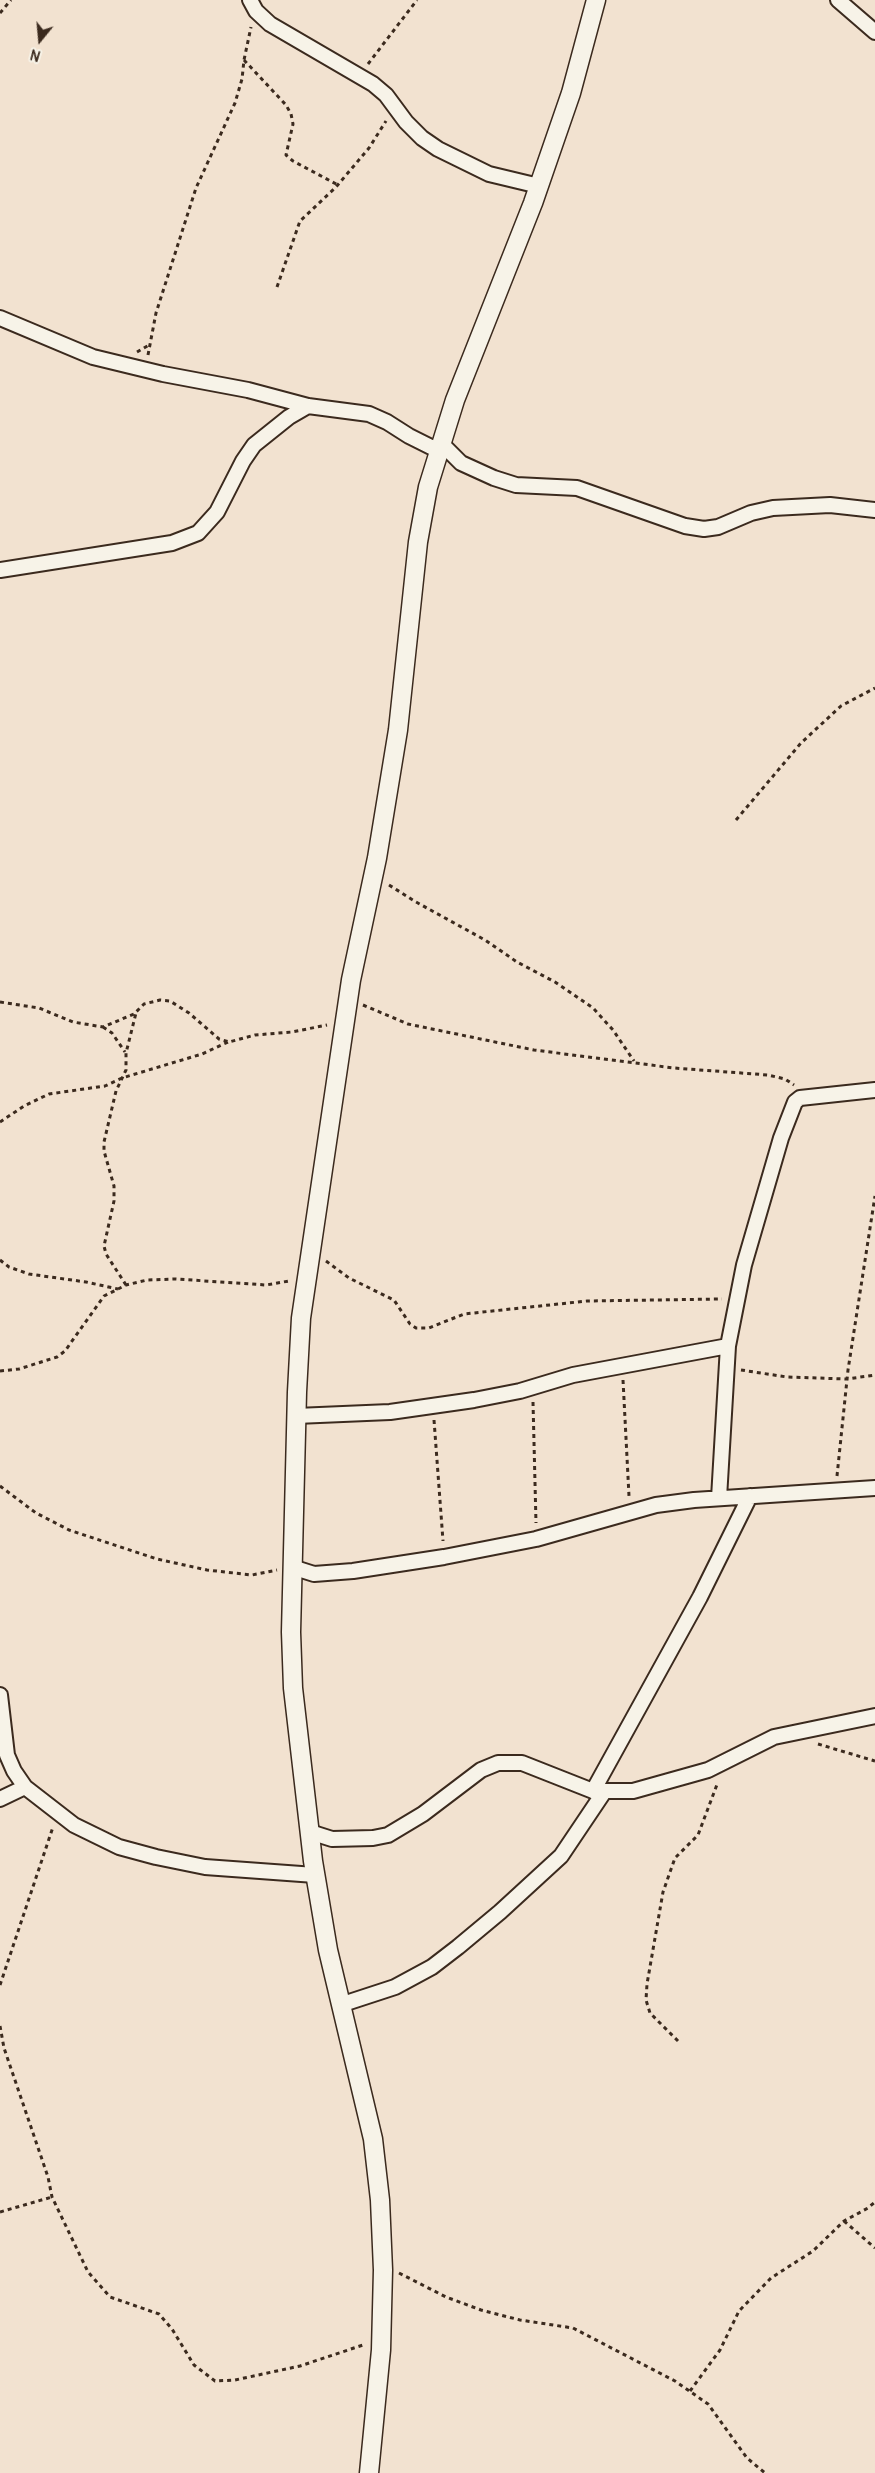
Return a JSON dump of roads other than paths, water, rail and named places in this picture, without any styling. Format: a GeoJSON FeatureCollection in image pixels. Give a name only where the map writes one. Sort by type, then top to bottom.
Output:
{"type":"FeatureCollection","features":[{"type":"Feature","properties":{"kind":"street"},"geometry":{"type":"LineString","coordinates":[[369,2473],[380,2339],[383,2265],[380,2200],[373,2139],[328,1950],[310,1832],[294,1688],[291,1632],[292,1567],[301,1318],[348,999],[373,875],[398,730],[418,542],[428,487],[455,400],[539,186],[571,93],[596,0]]}},
{"type":"Feature","properties":{"kind":"street"},"geometry":{"type":"LineString","coordinates":[[838,0],[875,32]]}},
{"type":"Feature","properties":{"kind":"street"},"geometry":{"type":"LineString","coordinates":[[253,5],[287,35],[360,75],[386,95],[406,122],[422,138],[438,149],[489,174],[539,186]]}},
{"type":"Feature","properties":{"kind":"street"},"geometry":{"type":"LineString","coordinates":[[0,318],[93,357],[151,371],[248,390],[308,406],[369,414],[387,422],[409,436],[440,447],[461,463],[494,478],[516,485],[577,488],[684,526],[704,529],[718,527],[751,513],[773,508],[830,505],[875,510]]}},
{"type":"Feature","properties":{"kind":"street"},"geometry":{"type":"LineString","coordinates":[[0,570],[172,543],[198,533],[217,512],[243,461],[254,445],[289,416],[308,406]]}},
{"type":"Feature","properties":{"kind":"street"},"geometry":{"type":"LineString","coordinates":[[719,1498],[728,1346],[744,1265],[780,1138],[795,1102],[800,1098],[875,1090]]}},
{"type":"Feature","properties":{"kind":"street"},"geometry":{"type":"LineString","coordinates":[[296,1416],[390,1412],[433,1406],[532,1388],[573,1375],[622,1365],[728,1346]]}},
{"type":"Feature","properties":{"kind":"street"},"geometry":{"type":"LineString","coordinates":[[292,1567],[314,1574],[352,1572],[444,1557],[536,1538],[656,1505],[719,1498],[875,1488]]}},
{"type":"Feature","properties":{"kind":"street"},"geometry":{"type":"LineString","coordinates":[[340,2005],[395,1987],[432,1967],[500,1912],[561,1856],[598,1792],[700,1597],[750,1496]]}},
{"type":"Feature","properties":{"kind":"street"},"geometry":{"type":"LineString","coordinates":[[0,1695],[8,1755],[25,1787],[58,1814],[96,1838],[156,1858],[205,1868],[316,1875]]}},
{"type":"Feature","properties":{"kind":"street"},"geometry":{"type":"LineString","coordinates":[[310,1832],[332,1839],[373,1838],[388,1835],[424,1814],[481,1770],[498,1763],[522,1763],[598,1792],[633,1791],[708,1770],[774,1737],[875,1716]]}},
{"type":"Feature","properties":{"kind":"street"},"geometry":{"type":"LineString","coordinates":[[0,1799],[25,1787]]}}]}
